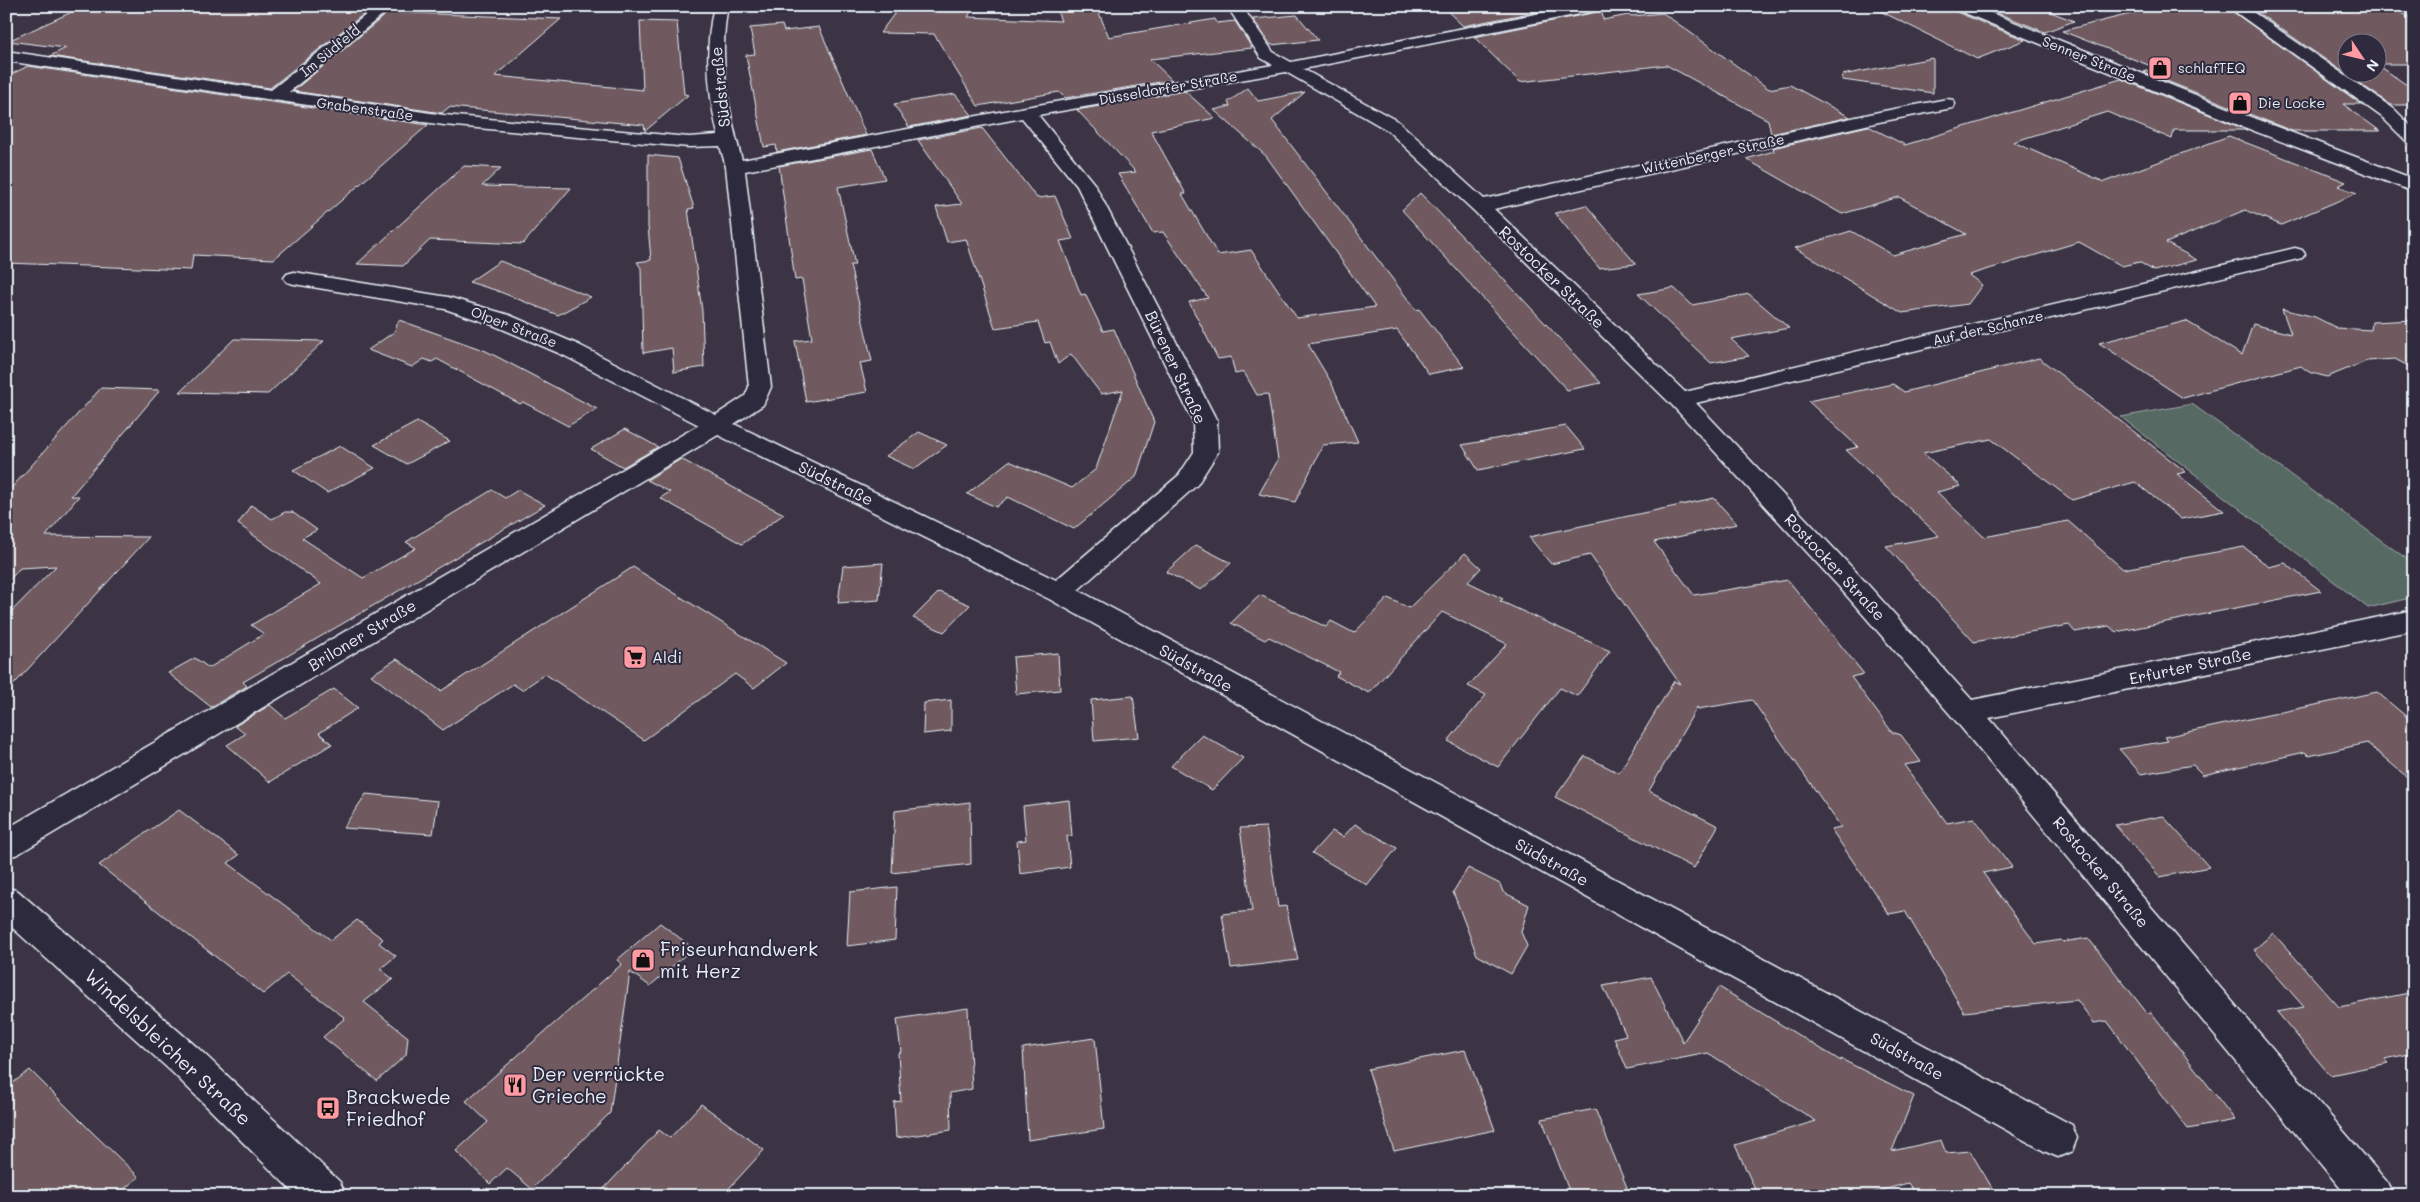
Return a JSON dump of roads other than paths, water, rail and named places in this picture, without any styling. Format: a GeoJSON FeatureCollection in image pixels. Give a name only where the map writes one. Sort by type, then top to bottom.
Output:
{"type":"FeatureCollection","features":[{"type":"Feature","properties":{"kind":"street","name":"Im Südfeld"},"geometry":{"type":"LineString","coordinates":[[274,96],[386,6]]}},
{"type":"Feature","properties":{"kind":"street","name":"Südstraße"},"geometry":{"type":"LineString","coordinates":[[717,425],[755,400],[760,386],[735,166],[726,140],[715,49],[716,21],[721,6]]}},
{"type":"Feature","properties":{"kind":"street","name":"Rostocker Straße"},"geometry":{"type":"LineString","coordinates":[[1234,6],[1267,55],[1393,126],[1480,206],[1680,400],[1850,582],[1966,712],[2373,1196]]}},
{"type":"Feature","properties":{"kind":"street","name":"Düsseldorfer Straße"},"geometry":{"type":"LineString","coordinates":[[735,166],[1026,112],[1288,67],[1600,6]]}},
{"type":"Feature","properties":{"kind":"street","name":"Senner Straße"},"geometry":{"type":"LineString","coordinates":[[1960,6],[2242,120],[2409,179]]}},
{"type":"Feature","properties":{"kind":"street"},"geometry":{"type":"LineString","coordinates":[[2234,6],[2388,113],[2414,139]]}},
{"type":"Feature","properties":{"kind":"street","name":"Grabenstraße"},"geometry":{"type":"LineString","coordinates":[[6,56],[463,122],[689,142],[726,140]]}},
{"type":"Feature","properties":{"kind":"street","name":"Wittenberger Straße"},"geometry":{"type":"LineString","coordinates":[[1480,206],[1879,116],[1947,104]]}},
{"type":"Feature","properties":{"kind":"street","name":"Bürener Straße"},"geometry":{"type":"LineString","coordinates":[[1026,112],[1086,185],[1205,421],[1206,452],[1188,480],[1058,592]]}},
{"type":"Feature","properties":{"kind":"street","name":"Auf der Schanze"},"geometry":{"type":"LineString","coordinates":[[1680,400],[2295,254]]}},
{"type":"Feature","properties":{"kind":"street","name":"Olper Straße"},"geometry":{"type":"LineString","coordinates":[[294,278],[448,303],[501,320],[571,350],[717,425]]}},
{"type":"Feature","properties":{"kind":"street","name":"Südstraße"},"geometry":{"type":"LineString","coordinates":[[717,425],[1058,592],[2058,1138]]}},
{"type":"Feature","properties":{"kind":"street","name":"Briloner Straße"},"geometry":{"type":"LineString","coordinates":[[6,845],[717,425]]}},
{"type":"Feature","properties":{"kind":"street","name":"Erfurter Straße"},"geometry":{"type":"LineString","coordinates":[[1966,712],[2414,620]]}},
{"type":"Feature","properties":{"kind":"street","name":"Windelsbleicher Straße"},"geometry":{"type":"LineString","coordinates":[[6,901],[186,1061],[326,1196]]}},
{"type":"Feature","properties":{"kind":"place","name":"schlafTEQ"},"geometry":{"type":"Point","coordinates":[2160,68]}},
{"type":"Feature","properties":{"kind":"place","name":"Die Locke"},"geometry":{"type":"Point","coordinates":[2240,103]}},
{"type":"Feature","properties":{"kind":"place","name":"Aldi"},"geometry":{"type":"Point","coordinates":[635,657]}},
{"type":"Feature","properties":{"kind":"place","name":"Friseurhandwerk mit Herz"},"geometry":{"type":"Point","coordinates":[643,960]}},
{"type":"Feature","properties":{"kind":"place","name":"Der verrückte Grieche"},"geometry":{"type":"Point","coordinates":[515,1085]}},
{"type":"Feature","properties":{"kind":"place","name":"Brackwede Friedhof"},"geometry":{"type":"Point","coordinates":[328,1108]}}]}
